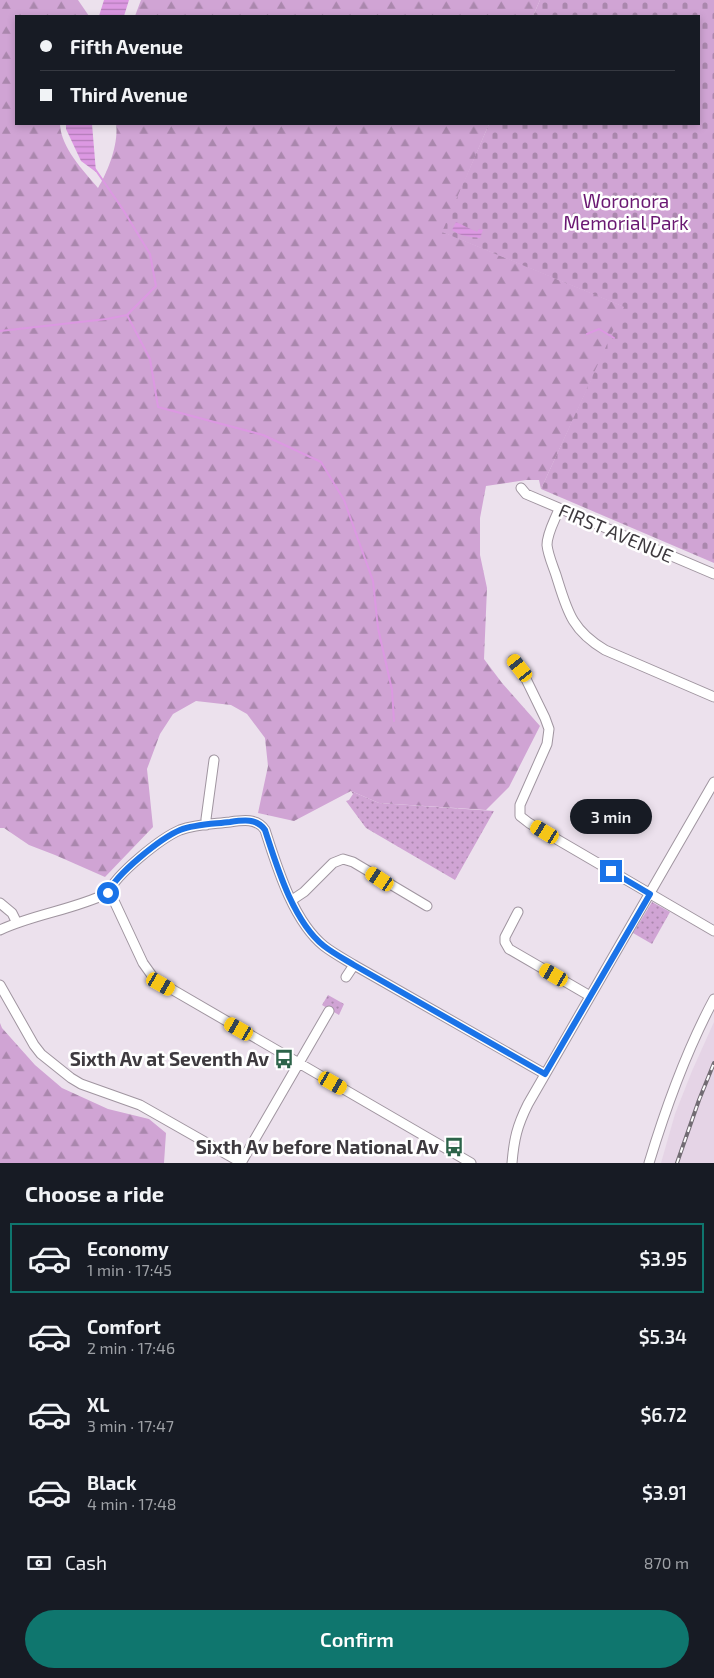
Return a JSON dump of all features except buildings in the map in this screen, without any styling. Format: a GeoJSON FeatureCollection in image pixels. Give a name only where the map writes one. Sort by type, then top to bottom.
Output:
{"type":"FeatureCollection","features":[{"type":"Feature","properties":{"kind":"street","name":"FIRST AVENUE"},"geometry":{"type":"LineString","coordinates":[[523,494],[714,574]]}},
{"type":"Feature","properties":{"kind":"street"},"geometry":{"type":"LineString","coordinates":[[560,509],[550,531],[547,546],[565,604],[573,622],[597,645],[605,650],[714,697]]}},
{"type":"Feature","properties":{"kind":"street"},"geometry":{"type":"LineString","coordinates":[[513,660],[525,678],[549,729],[547,744],[520,805],[520,816],[714,931]]}},
{"type":"Feature","properties":{"kind":"street"},"geometry":{"type":"LineString","coordinates":[[206,825],[214,760]]}},
{"type":"Feature","properties":{"kind":"street"},"geometry":{"type":"LineString","coordinates":[[512,1163],[515,1134],[520,1120],[714,782]]}},
{"type":"Feature","properties":{"kind":"street"},"geometry":{"type":"LineString","coordinates":[[0,930],[17,923],[91,901],[108,893],[122,872],[170,836],[188,828],[240,820],[252,821],[259,823],[265,830],[279,876],[306,925],[324,946],[545,1074]]}},
{"type":"Feature","properties":{"kind":"street"},"geometry":{"type":"LineString","coordinates":[[292,900],[304,892],[333,863],[343,859],[354,862],[427,906]]}},
{"type":"Feature","properties":{"kind":"street"},"geometry":{"type":"LineString","coordinates":[[108,893],[115,903],[143,963],[153,977],[161,984],[471,1163]]}},
{"type":"Feature","properties":{"kind":"street"},"geometry":{"type":"LineString","coordinates":[[0,903],[12,913],[17,923]]}},
{"type":"Feature","properties":{"kind":"street"},"geometry":{"type":"LineString","coordinates":[[518,912],[505,937],[505,942],[509,949],[590,996]]}},
{"type":"Feature","properties":{"kind":"street"},"geometry":{"type":"LineString","coordinates":[[346,977],[354,965]]}},
{"type":"Feature","properties":{"kind":"street"},"geometry":{"type":"LineString","coordinates":[[0,985],[34,1045],[41,1054],[71,1078],[80,1084],[127,1099],[147,1108],[242,1163],[329,1011]]}},
{"type":"Feature","properties":{"kind":"street"},"geometry":{"type":"LineString","coordinates":[[649,1163],[659,1129],[678,1080],[714,999]]}},
{"type":"Feature","properties":{"kind":"shaded area"},"geometry":{"type":"Polygon","coordinates":[[[104,0],[129,0],[124,15],[99,15],[104,0]]]}},
{"type":"Feature","properties":{"kind":"shaded area"},"geometry":{"type":"Polygon","coordinates":[[[66,125],[92,125],[96,172],[81,161],[66,129],[66,125]]]}},
{"type":"Feature","properties":{"kind":"shaded area"},"geometry":{"type":"Polygon","coordinates":[[[456,222],[477,232],[479,229],[483,230],[480,238],[462,235],[452,230],[456,222]]]}},
{"type":"Feature","properties":{"kind":"shaded area"},"geometry":{"type":"Polygon","coordinates":[[[714,1022],[714,1163],[661,1163],[675,1114],[714,1022]]]}},
{"type":"Feature","properties":{"kind":"green space"},"geometry":{"type":"Polygon","coordinates":[[[0,0],[78,0],[88,15],[15,15],[15,125],[60,125],[64,142],[98,188],[112,157],[116,140],[116,125],[489,125],[443,232],[625,307],[541,489],[539,480],[486,486],[480,518],[480,555],[487,588],[484,659],[502,683],[540,726],[509,787],[486,810],[379,803],[351,791],[294,821],[258,813],[268,766],[265,738],[247,714],[231,705],[196,701],[173,714],[160,734],[147,769],[153,827],[105,877],[29,845],[4,828],[0,828],[0,0]]]}},
{"type":"Feature","properties":{"kind":"green space"},"geometry":{"type":"Polygon","coordinates":[[[141,0],[540,0],[533,15],[135,15],[141,0]]]}},
{"type":"Feature","properties":{"kind":"green space","name":"Woronora Memorial Park"},"geometry":{"type":"Polygon","coordinates":[[[540,0],[714,0],[714,563],[541,489],[624,307],[442,232],[489,125],[700,125],[700,15],[533,15],[540,0]]]}},
{"type":"Feature","properties":{"kind":"green space"},"geometry":{"type":"Polygon","coordinates":[[[351,791],[379,803],[494,811],[455,880],[366,828],[346,801],[353,794],[351,791]]]}},
{"type":"Feature","properties":{"kind":"green space"},"geometry":{"type":"Polygon","coordinates":[[[652,902],[670,912],[652,944],[633,933],[652,902]]]}},
{"type":"Feature","properties":{"kind":"green space"},"geometry":{"type":"Polygon","coordinates":[[[328,995],[344,1004],[339,1015],[322,1005],[328,995]]]}},
{"type":"Feature","properties":{"kind":"green space"},"geometry":{"type":"Polygon","coordinates":[[[0,1023],[2,1028],[35,1065],[62,1088],[108,1109],[149,1119],[166,1133],[164,1163],[0,1163],[0,1023]]]}},
{"type":"Feature","properties":{"kind":"waterway"},"geometry":{"type":"LineString","coordinates":[[0,331],[127,315],[156,286],[150,254],[95,169]]}},
{"type":"Feature","properties":{"kind":"waterway"},"geometry":{"type":"LineString","coordinates":[[127,315],[150,359],[158,407],[263,435],[321,462],[344,500],[373,581],[378,628],[392,690],[394,721]]}},
{"type":"Feature","properties":{"kind":"waterway"},"geometry":{"type":"LineString","coordinates":[[587,334],[599,329],[614,338]]}},
{"type":"Feature","properties":{"kind":"railway"},"geometry":{"type":"LineString","coordinates":[[677,1163],[714,1063]]}},
{"type":"Feature","properties":{"kind":"place","name":"Sixth Av at Seventh Av"},"geometry":{"type":"Point","coordinates":[284,1059]}},
{"type":"Feature","properties":{"kind":"place","name":"Sixth Av before National Av"},"geometry":{"type":"Point","coordinates":[454,1147]}},
{"type":"Feature","properties":{"kind":"route"},"geometry":{"type":"LineString","coordinates":[[108,893],[122,872],[175,832],[188,828],[240,820],[259,823],[265,830],[279,876],[297,911],[314,936],[324,946],[545,1074],[650,894],[611,871]]}}]}
